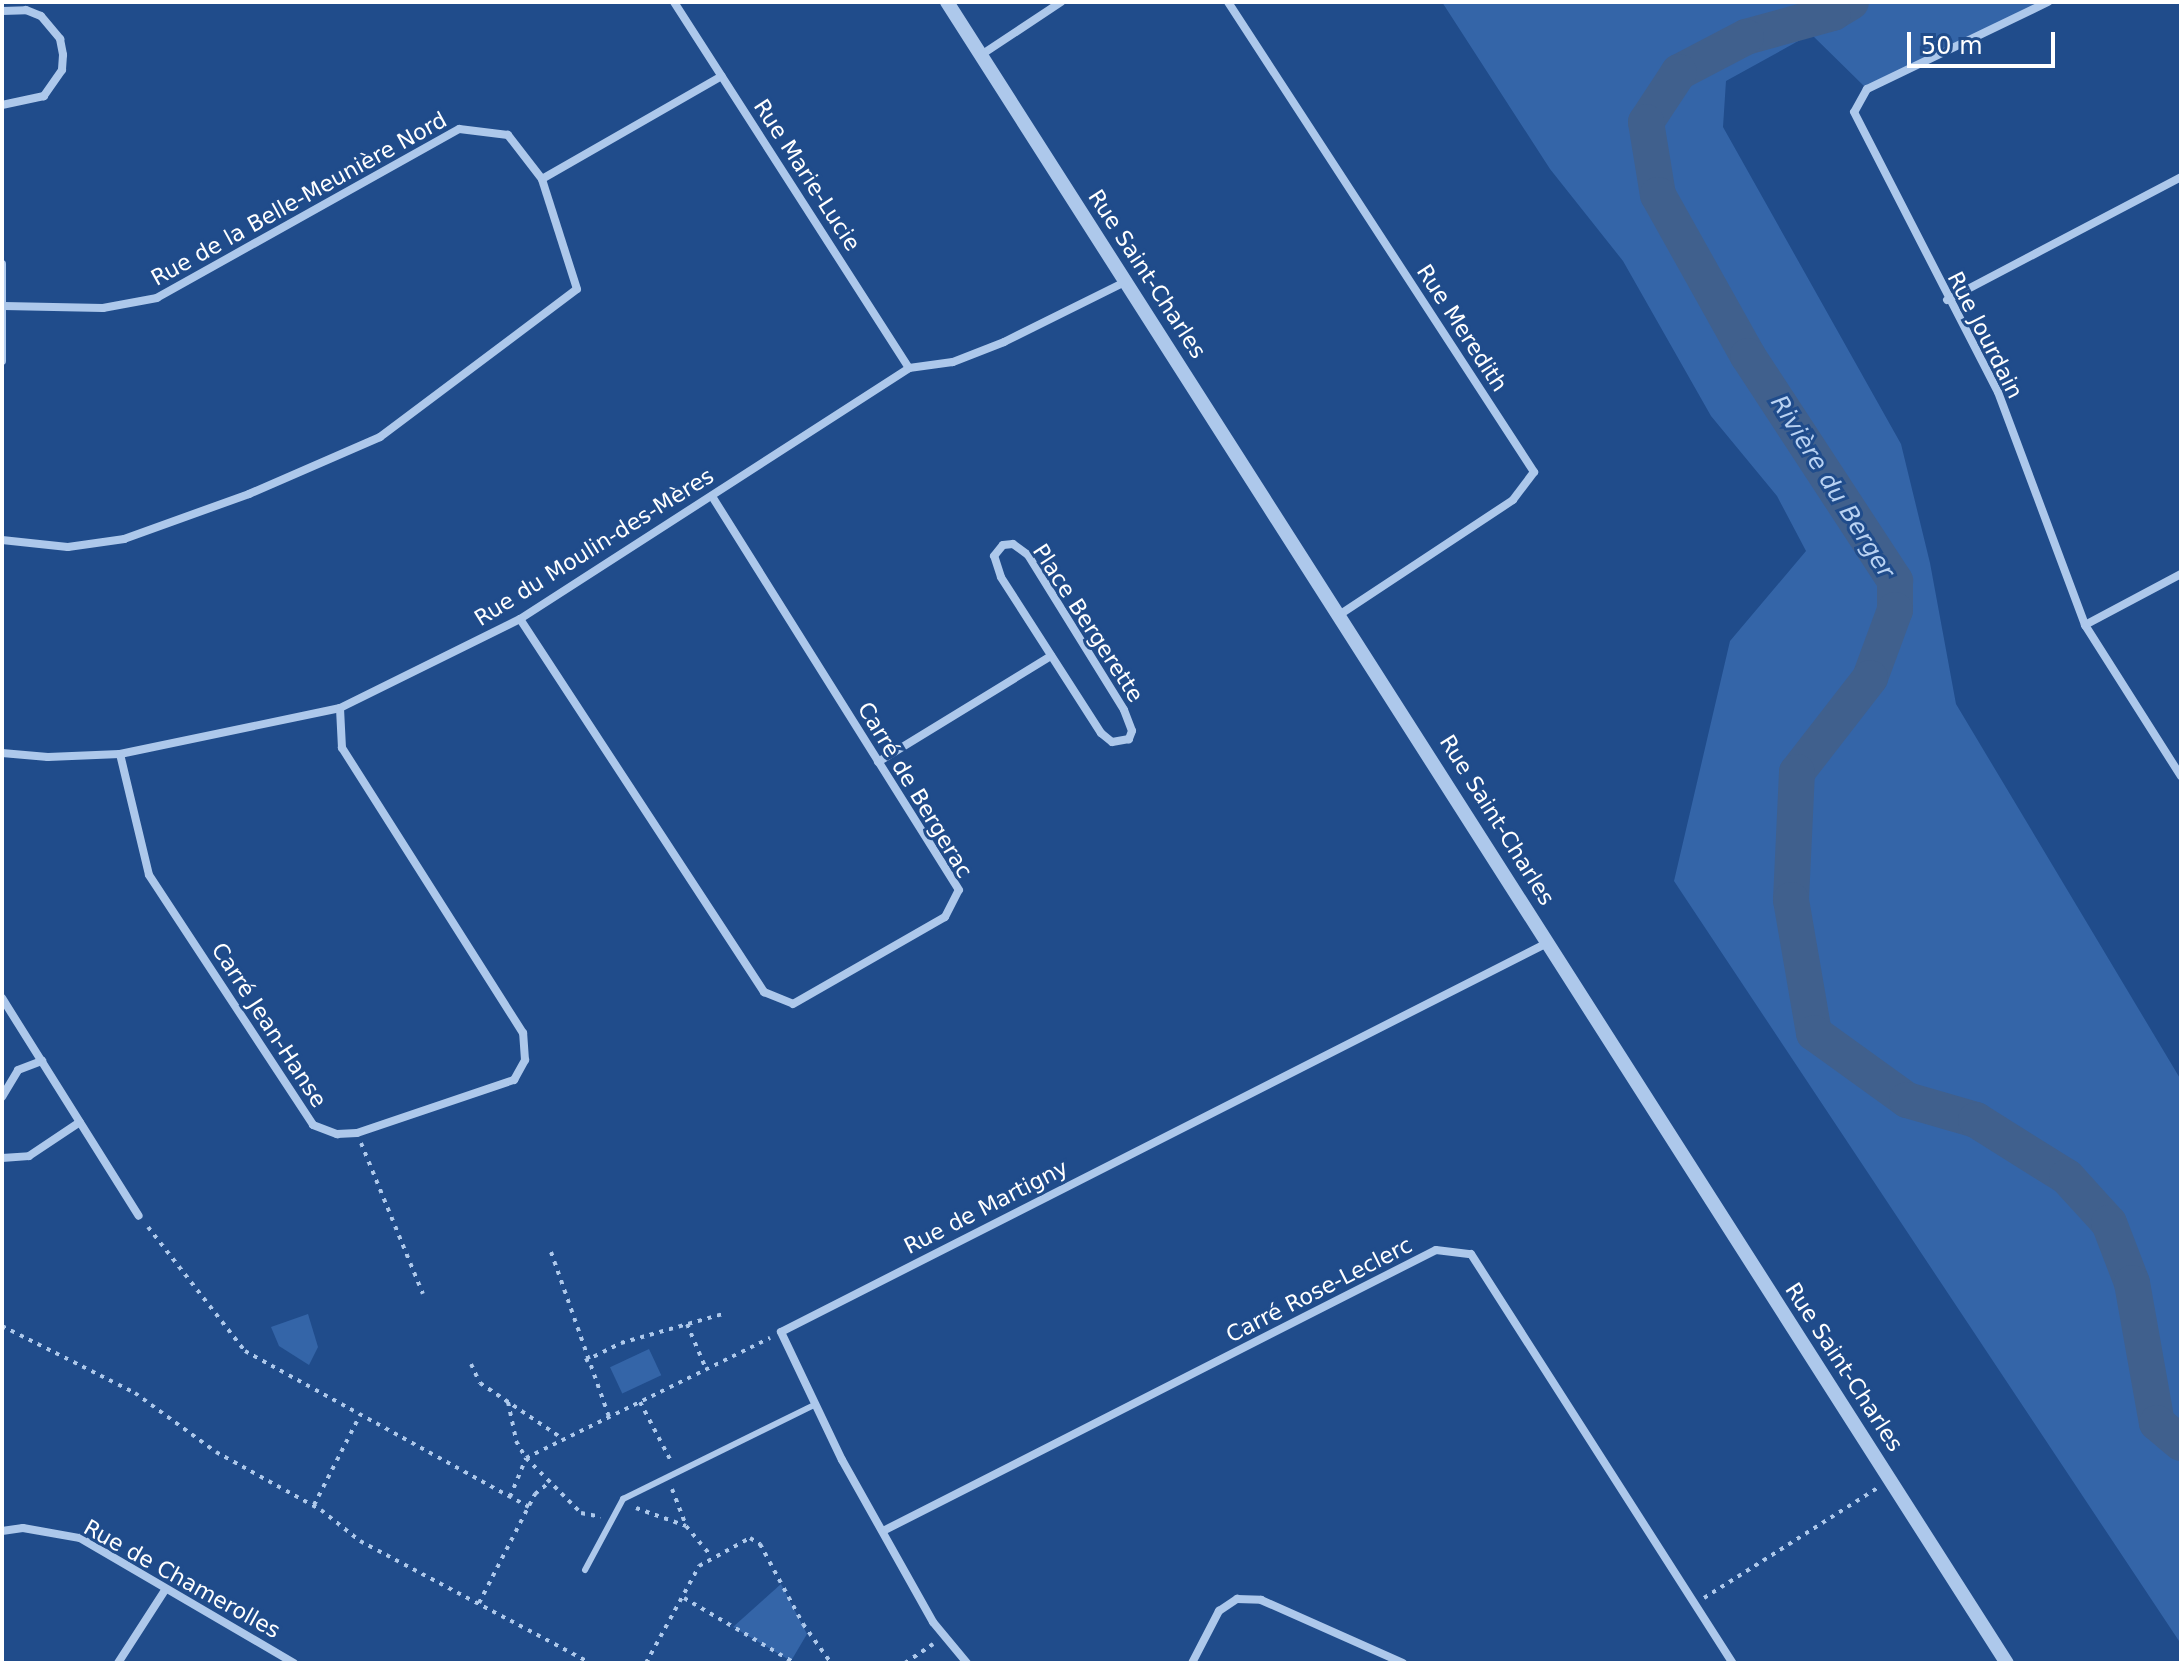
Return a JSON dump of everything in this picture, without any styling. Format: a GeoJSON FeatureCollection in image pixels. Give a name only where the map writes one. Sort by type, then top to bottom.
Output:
{"type":"FeatureCollection","features":[{"type":"Feature","properties":{"kind":"street","name":"Rue Marie-Lucie"},"geometry":{"type":"LineString","coordinates":[[674,2],[909,368]]}},
{"type":"Feature","properties":{"kind":"street","name":"Rue Saint-Charles"},"geometry":{"type":"LineString","coordinates":[[947,2],[1341,614],[1547,943],[2007,1663]]}},
{"type":"Feature","properties":{"kind":"street"},"geometry":{"type":"LineString","coordinates":[[981,55],[1061,2]]}},
{"type":"Feature","properties":{"kind":"street","name":"Rue Meredith"},"geometry":{"type":"LineString","coordinates":[[1228,2],[1534,472],[1513,500],[1341,614]]}},
{"type":"Feature","properties":{"kind":"street","name":"Rue Jourdain"},"geometry":{"type":"LineString","coordinates":[[2048,2],[1867,89],[1854,112],[1947,300],[1998,392],[2085,625],[2181,776]]}},
{"type":"Feature","properties":{"kind":"street"},"geometry":{"type":"LineString","coordinates":[[2,11],[26,10],[41,16],[60,39],[63,55],[55,84],[44,96],[2,105]]}},
{"type":"Feature","properties":{"kind":"street"},"geometry":{"type":"LineString","coordinates":[[2,540],[68,547],[124,539],[249,494],[380,437],[577,289],[542,179],[722,76]]}},
{"type":"Feature","properties":{"kind":"street","name":"Rue de la Belle-Meunière Nord"},"geometry":{"type":"LineString","coordinates":[[4,306],[103,308],[157,298],[459,129],[508,135],[542,179]]}},
{"type":"Feature","properties":{"kind":"street"},"geometry":{"type":"LineString","coordinates":[[1947,300],[2181,177]]}},
{"type":"Feature","properties":{"kind":"street"},"geometry":{"type":"LineString","coordinates":[[2,264],[2,361]]}},
{"type":"Feature","properties":{"kind":"street","name":"Rue du Moulin-des-Mères"},"geometry":{"type":"LineString","coordinates":[[2,753],[48,757],[120,754],[340,708],[520,619],[909,368],[953,362],[1004,342],[1125,282]]}},
{"type":"Feature","properties":{"kind":"street","name":"Carré de Bergerac"},"geometry":{"type":"LineString","coordinates":[[520,619],[764,992],[793,1004],[945,917],[959,890],[712,496]]}},
{"type":"Feature","properties":{"kind":"street","name":"Place Bergerette"},"geometry":{"type":"LineString","coordinates":[[1013,544],[1028,555],[1124,710],[1132,731],[1129,739],[1112,742],[1101,733],[1051,656],[995,565],[1003,545],[1013,544]]}},
{"type":"Feature","properties":{"kind":"street"},"geometry":{"type":"LineString","coordinates":[[2085,625],[2181,574]]}},
{"type":"Feature","properties":{"kind":"street"},"geometry":{"type":"LineString","coordinates":[[878,762],[1051,656]]}},
{"type":"Feature","properties":{"kind":"street","name":"Carré Jean-Hanse"},"geometry":{"type":"LineString","coordinates":[[120,754],[149,875],[313,1125],[337,1134],[357,1133],[514,1080],[525,1060],[523,1033],[342,748],[340,708]]}},
{"type":"Feature","properties":{"kind":"street","name":"Rue de Martigny"},"geometry":{"type":"LineString","coordinates":[[967,1663],[944,1635],[883,1531],[781,1332],[1547,943]]}},
{"type":"Feature","properties":{"kind":"street"},"geometry":{"type":"LineString","coordinates":[[2,998],[139,1216]]}},
{"type":"Feature","properties":{"kind":"street"},"geometry":{"type":"LineString","coordinates":[[2,1097],[18,1070],[42,1061]]}},
{"type":"Feature","properties":{"kind":"street"},"geometry":{"type":"LineString","coordinates":[[2,1158],[29,1156],[80,1122]]}},
{"type":"Feature","properties":{"kind":"street","name":"Carré Rose-Leclerc"},"geometry":{"type":"LineString","coordinates":[[883,1531],[1436,1250],[1471,1254],[1733,1663]]}},
{"type":"Feature","properties":{"kind":"street","name":"Rue de Chamerolles"},"geometry":{"type":"LineString","coordinates":[[2,1531],[23,1528],[80,1538],[294,1663]]}},
{"type":"Feature","properties":{"kind":"street"},"geometry":{"type":"LineString","coordinates":[[118,1663],[165,1590]]}},
{"type":"Feature","properties":{"kind":"street"},"geometry":{"type":"LineString","coordinates":[[1192,1663],[1219,1611],[1237,1599],[1261,1600],[1403,1663]]}},
{"type":"Feature","properties":{"kind":"lane"},"geometry":{"type":"LineString","coordinates":[[585,1570],[623,1499],[816,1404]]}},
{"type":"Feature","properties":{"kind":"path"},"geometry":{"type":"LineString","coordinates":[[357,1133],[423,1294]]}},
{"type":"Feature","properties":{"kind":"path"},"geometry":{"type":"LineString","coordinates":[[139,1216],[245,1351],[529,1507]]}},
{"type":"Feature","properties":{"kind":"path"},"geometry":{"type":"LineString","coordinates":[[551,1252],[585,1361],[609,1417]]}},
{"type":"Feature","properties":{"kind":"path"},"geometry":{"type":"LineString","coordinates":[[585,1361],[621,1343],[726,1313]]}},
{"type":"Feature","properties":{"kind":"path"},"geometry":{"type":"LineString","coordinates":[[687,1324],[706,1369]]}},
{"type":"Feature","properties":{"kind":"path"},"geometry":{"type":"LineString","coordinates":[[2,1326],[135,1393],[216,1452],[314,1505],[360,1541],[590,1663]]}},
{"type":"Feature","properties":{"kind":"path"},"geometry":{"type":"LineString","coordinates":[[510,1497],[526,1458],[773,1336]]}},
{"type":"Feature","properties":{"kind":"path"},"geometry":{"type":"LineString","coordinates":[[471,1364],[480,1383],[563,1439]]}},
{"type":"Feature","properties":{"kind":"path"},"geometry":{"type":"LineString","coordinates":[[508,1402],[516,1441],[526,1458],[581,1513],[612,1515],[640,1508],[686,1526]]}},
{"type":"Feature","properties":{"kind":"path"},"geometry":{"type":"LineString","coordinates":[[640,1402],[674,1473],[686,1526],[711,1556]]}},
{"type":"Feature","properties":{"kind":"path"},"geometry":{"type":"LineString","coordinates":[[314,1505],[361,1414]]}},
{"type":"Feature","properties":{"kind":"path"},"geometry":{"type":"LineString","coordinates":[[1695,1604],[1890,1480]]}},
{"type":"Feature","properties":{"kind":"path"},"geometry":{"type":"LineString","coordinates":[[479,1604],[529,1507],[550,1482]]}},
{"type":"Feature","properties":{"kind":"path"},"geometry":{"type":"LineString","coordinates":[[646,1663],[699,1566],[711,1556],[743,1540],[756,1540],[831,1663]]}},
{"type":"Feature","properties":{"kind":"path"},"geometry":{"type":"LineString","coordinates":[[684,1598],[795,1663]]}},
{"type":"Feature","properties":{"kind":"path"},"geometry":{"type":"LineString","coordinates":[[906,1663],[944,1635]]}},
{"type":"Feature","properties":{"kind":"shaded area"},"geometry":{"type":"Polygon","coordinates":[[[1442,2],[2048,2],[1867,89],[1811,34],[1726,81],[1723,127],[1901,444],[1930,563],[1956,704],[2181,1080],[2181,1644],[1674,881],[1730,641],[1806,551],[1777,496],[1711,416],[1623,261],[1550,169],[1442,2]]]}},
{"type":"Feature","properties":{"kind":"shaded area"},"geometry":{"type":"Polygon","coordinates":[[[308,1314],[318,1347],[309,1365],[279,1346],[271,1327],[308,1314]]]}},
{"type":"Feature","properties":{"kind":"shaded area"},"geometry":{"type":"Polygon","coordinates":[[[649,1349],[661,1375],[622,1393],[610,1367],[649,1349]]]}},
{"type":"Feature","properties":{"kind":"shaded area"},"geometry":{"type":"Polygon","coordinates":[[[781,1584],[807,1634],[791,1661],[733,1627],[781,1584]]]}},
{"type":"Feature","properties":{"kind":"waterway","name":"Rivière du Berger"},"geometry":{"type":"LineString","coordinates":[[1851,2],[1833,13],[1746,37],[1679,72],[1646,122],[1658,195],[1748,356],[1895,581],[1895,610],[1870,678],[1797,772],[1791,900],[1814,1033],[1907,1100],[1976,1120],[2067,1177],[2109,1223],[2132,1283],[2157,1423],[2181,1443]]}}]}
